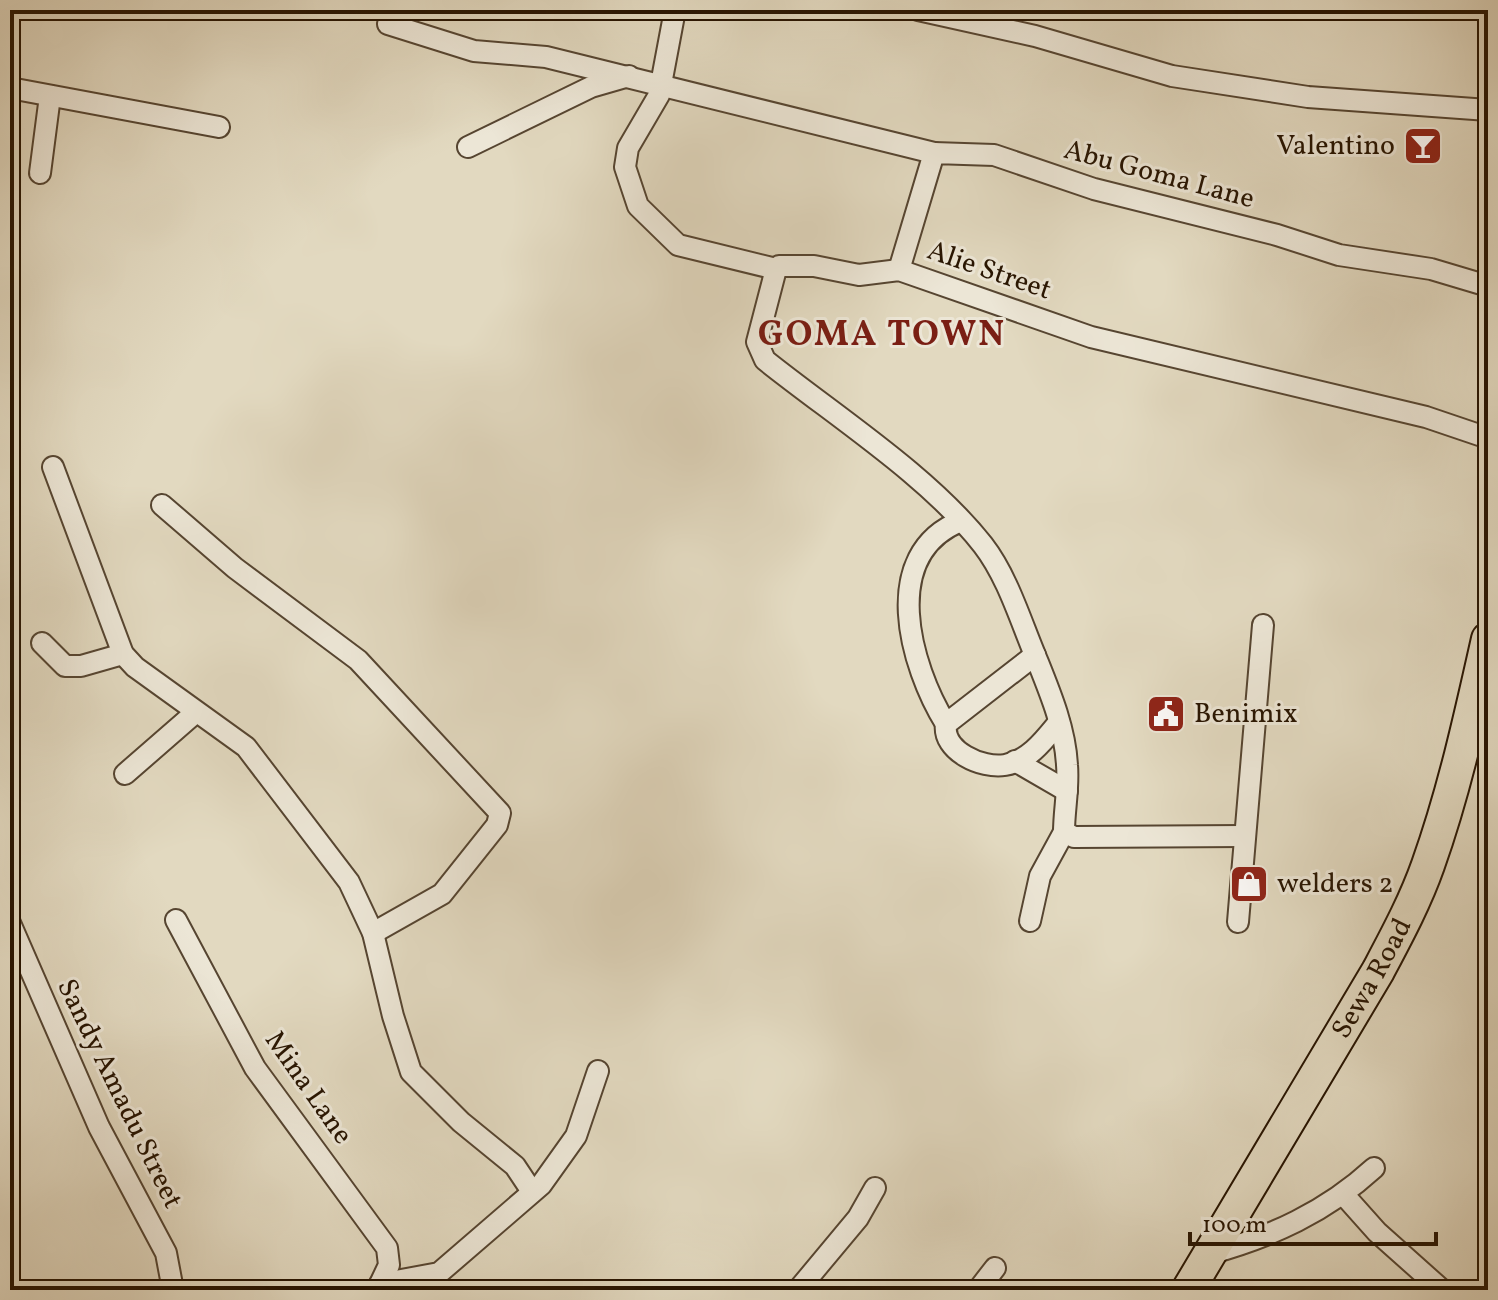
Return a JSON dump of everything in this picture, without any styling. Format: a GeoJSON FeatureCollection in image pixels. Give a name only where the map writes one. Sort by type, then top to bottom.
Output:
{"type":"FeatureCollection","features":[{"type":"Feature","properties":{"kind":"main road","name":"Sewa Road"},"geometry":{"type":"LineString","coordinates":[[1188,1290],[1378,971],[1406,917],[1448,805],[1488,639]]}},
{"type":"Feature","properties":{"kind":"street","name":"Alie Street"},"geometry":{"type":"LineString","coordinates":[[675,10],[659,95],[628,148],[625,167],[638,206],[678,245],[776,269],[779,266],[814,266],[859,275],[899,270],[1091,337],[1426,417],[1488,438]]}},
{"type":"Feature","properties":{"kind":"street"},"geometry":{"type":"LineString","coordinates":[[918,10],[1035,36],[1172,76],[1308,97],[1488,110]]}},
{"type":"Feature","properties":{"kind":"street","name":"Abu Goma Lane"},"geometry":{"type":"LineString","coordinates":[[388,24],[474,51],[546,57],[934,153],[994,155],[1094,189],[1277,235],[1339,255],[1431,269],[1488,286]]}},
{"type":"Feature","properties":{"kind":"street"},"geometry":{"type":"LineString","coordinates":[[468,147],[591,87],[631,76]]}},
{"type":"Feature","properties":{"kind":"street"},"geometry":{"type":"LineString","coordinates":[[10,88],[219,127]]}},
{"type":"Feature","properties":{"kind":"street"},"geometry":{"type":"LineString","coordinates":[[40,173],[50,96]]}},
{"type":"Feature","properties":{"kind":"street"},"geometry":{"type":"LineString","coordinates":[[899,270],[934,153]]}},
{"type":"Feature","properties":{"kind":"street"},"geometry":{"type":"LineString","coordinates":[[776,269],[757,342],[765,360],[898,464],[961,521],[984,547],[1012,599],[1035,655],[1059,722],[1067,763],[1067,791],[1064,832],[1040,876],[1030,921]]}},
{"type":"Feature","properties":{"kind":"street"},"geometry":{"type":"LineString","coordinates":[[53,467],[123,654],[135,667],[195,713],[246,747],[349,882],[373,933],[393,1016],[411,1072],[461,1122],[515,1166],[531,1190]]}},
{"type":"Feature","properties":{"kind":"street"},"geometry":{"type":"LineString","coordinates":[[162,505],[235,568],[358,660],[500,813],[497,825],[442,894],[373,933]]}},
{"type":"Feature","properties":{"kind":"street"},"geometry":{"type":"LineString","coordinates":[[961,521],[943,528],[924,546],[914,568],[908,613],[910,636],[924,682],[946,724],[945,736],[950,746],[966,757],[1004,766],[1035,751],[1059,722]]}},
{"type":"Feature","properties":{"kind":"street"},"geometry":{"type":"LineString","coordinates":[[1238,922],[1263,625]]}},
{"type":"Feature","properties":{"kind":"street"},"geometry":{"type":"LineString","coordinates":[[42,643],[65,666],[81,666],[123,654]]}},
{"type":"Feature","properties":{"kind":"street"},"geometry":{"type":"LineString","coordinates":[[946,724],[1035,655]]}},
{"type":"Feature","properties":{"kind":"street"},"geometry":{"type":"LineString","coordinates":[[125,774],[195,713]]}},
{"type":"Feature","properties":{"kind":"street"},"geometry":{"type":"LineString","coordinates":[[1015,761],[1067,791]]}},
{"type":"Feature","properties":{"kind":"street"},"geometry":{"type":"LineString","coordinates":[[1064,832],[1074,837],[1244,836]]}},
{"type":"Feature","properties":{"kind":"street","name":"Mina Lane"},"geometry":{"type":"LineString","coordinates":[[176,920],[255,1068],[387,1248],[389,1265],[378,1287]]}},
{"type":"Feature","properties":{"kind":"street","name":"Sandy Amadu Street"},"geometry":{"type":"LineString","coordinates":[[10,923],[99,1127],[166,1253],[173,1290]]}},
{"type":"Feature","properties":{"kind":"street"},"geometry":{"type":"LineString","coordinates":[[378,1287],[439,1273],[494,1228],[531,1190],[541,1185],[576,1136],[598,1071]]}},
{"type":"Feature","properties":{"kind":"street"},"geometry":{"type":"LineString","coordinates":[[1209,1254],[1265,1238],[1344,1195],[1374,1168]]}},
{"type":"Feature","properties":{"kind":"street"},"geometry":{"type":"LineString","coordinates":[[798,1290],[858,1218],[875,1188]]}},
{"type":"Feature","properties":{"kind":"street"},"geometry":{"type":"LineString","coordinates":[[1344,1195],[1377,1232],[1442,1290]]}},
{"type":"Feature","properties":{"kind":"street"},"geometry":{"type":"LineString","coordinates":[[978,1290],[995,1268]]}},
{"type":"Feature","properties":{"kind":"place","name":"Valentino"},"geometry":{"type":"Point","coordinates":[1423,146]}},
{"type":"Feature","properties":{"kind":"place","name":"Benimix"},"geometry":{"type":"Point","coordinates":[1166,714]}},
{"type":"Feature","properties":{"kind":"place","name":"welders 2"},"geometry":{"type":"Point","coordinates":[1249,884]}},
{"type":"Feature","properties":{"kind":"district","name":"GOMA TOWN"},"geometry":{"type":"Point","coordinates":[882,336]}}]}
